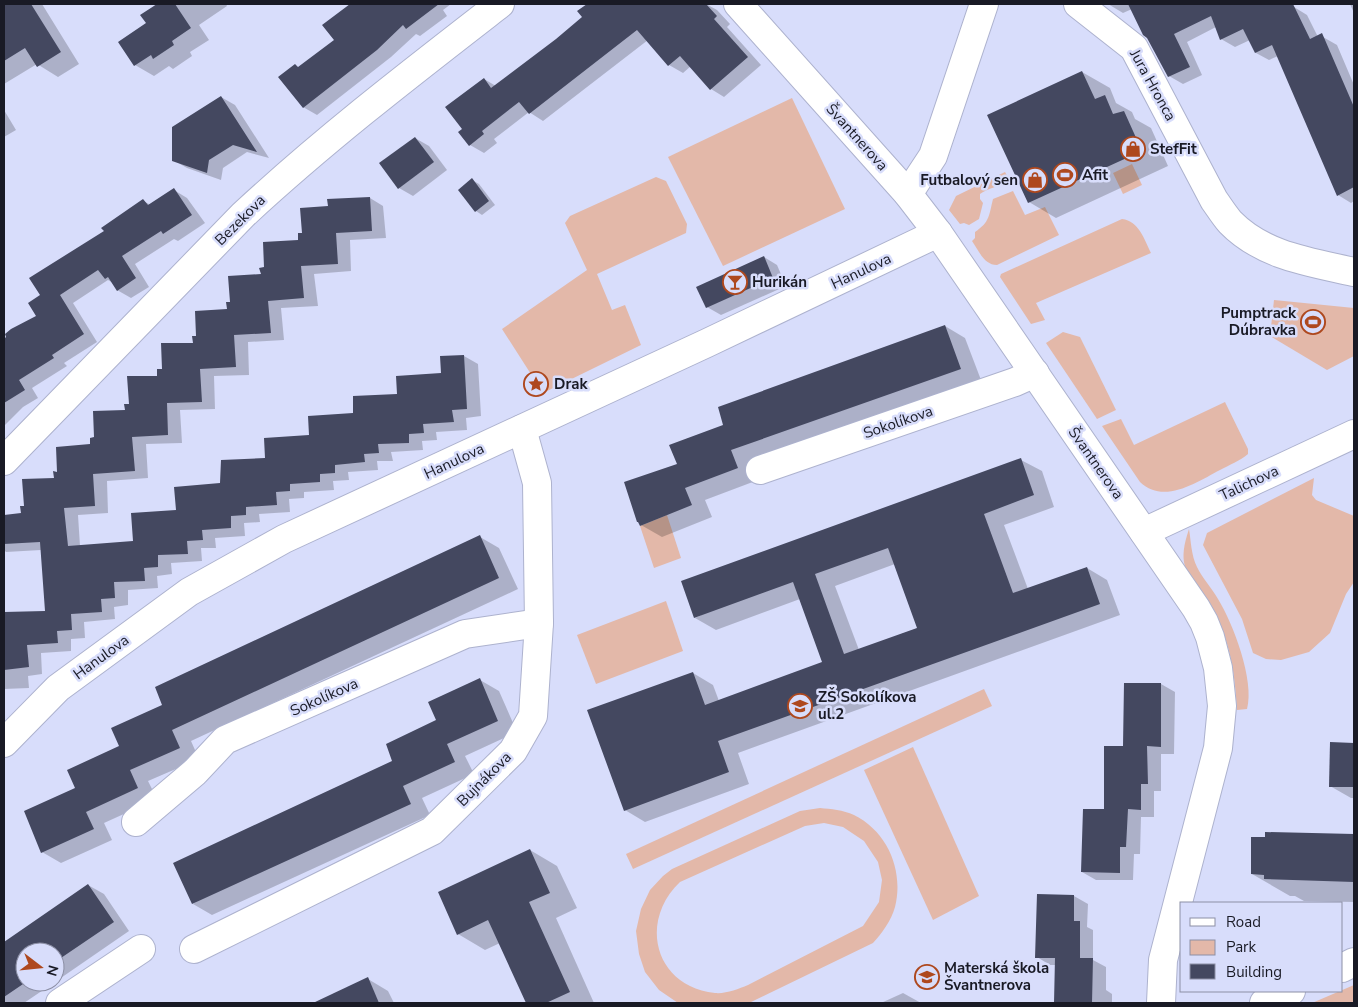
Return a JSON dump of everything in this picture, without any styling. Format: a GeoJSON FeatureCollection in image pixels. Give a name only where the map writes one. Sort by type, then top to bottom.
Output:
{"type":"FeatureCollection","features":[{"type":"Feature","properties":{"kind":"street","name":"Bezekova"},"geometry":{"type":"LineString","coordinates":[[4,461],[267,193],[360,113],[500,4]]}},
{"type":"Feature","properties":{"kind":"street","name":"Švantnerova"},"geometry":{"type":"LineString","coordinates":[[738,4],[908,194],[1035,373],[1204,622],[1215,652],[1222,706],[1218,748],[1163,960],[1161,1003]]}},
{"type":"Feature","properties":{"kind":"street"},"geometry":{"type":"LineString","coordinates":[[908,194],[933,156],[984,4]]}},
{"type":"Feature","properties":{"kind":"street","name":"Jura Hronca"},"geometry":{"type":"LineString","coordinates":[[1078,4],[1134,48],[1214,200],[1230,221],[1247,235],[1278,254],[1354,272]]}},
{"type":"Feature","properties":{"kind":"street","name":"Hanulova"},"geometry":{"type":"LineString","coordinates":[[4,743],[58,688],[189,592],[284,539],[938,234]]}},
{"type":"Feature","properties":{"kind":"street","name":"Sokolíkova"},"geometry":{"type":"LineString","coordinates":[[760,470],[1016,382],[1035,373]]}},
{"type":"Feature","properties":{"kind":"street","name":"Bujnákova"},"geometry":{"type":"LineString","coordinates":[[194,949],[432,831],[512,751],[532,716],[539,623],[537,483],[522,429]]}},
{"type":"Feature","properties":{"kind":"street","name":"Talichova"},"geometry":{"type":"LineString","coordinates":[[1144,532],[1354,434]]}},
{"type":"Feature","properties":{"kind":"street","name":"Sokolíkova"},"geometry":{"type":"LineString","coordinates":[[136,822],[195,772],[225,740],[465,634],[539,623]]}},
{"type":"Feature","properties":{"kind":"street"},"geometry":{"type":"LineString","coordinates":[[60,1003],[141,949]]}},
{"type":"Feature","properties":{"kind":"street"},"geometry":{"type":"LineString","coordinates":[[1264,1003],[1289,992]]}},
{"type":"Feature","properties":{"kind":"green space"},"geometry":{"type":"Polygon","coordinates":[[[792,98],[845,209],[723,266],[668,157],[792,98]]]}},
{"type":"Feature","properties":{"kind":"green space"},"geometry":{"type":"Polygon","coordinates":[[[1132,164],[1142,185],[1123,194],[1113,173],[1132,164]]]}},
{"type":"Feature","properties":{"kind":"green space"},"geometry":{"type":"Polygon","coordinates":[[[1005,172],[1010,181],[980,194],[980,199],[983,203],[979,219],[969,225],[960,224],[949,210],[956,196],[1005,172]]]}},
{"type":"Feature","properties":{"kind":"green space"},"geometry":{"type":"Polygon","coordinates":[[[656,177],[666,181],[687,224],[686,233],[597,274],[612,310],[625,305],[641,345],[543,393],[502,329],[587,270],[565,223],[570,216],[656,177]]]}},
{"type":"Feature","properties":{"kind":"green space"},"geometry":{"type":"Polygon","coordinates":[[[1013,191],[1025,215],[1045,207],[1059,235],[997,265],[992,264],[982,257],[972,241],[975,238],[975,232],[984,225],[988,218],[993,199],[1013,191]]]}},
{"type":"Feature","properties":{"kind":"green space"},"geometry":{"type":"Polygon","coordinates":[[[1122,219],[1128,220],[1137,227],[1151,253],[1036,303],[1045,320],[1031,324],[1000,277],[1001,274],[1122,219]]]}},
{"type":"Feature","properties":{"kind":"green space","name":"Pumptrack Dúbravka"},"geometry":{"type":"Polygon","coordinates":[[[1274,300],[1354,308],[1354,356],[1327,370],[1270,336],[1274,300]]]}},
{"type":"Feature","properties":{"kind":"green space"},"geometry":{"type":"Polygon","coordinates":[[[1063,332],[1080,337],[1116,410],[1097,419],[1046,343],[1063,332]]]}},
{"type":"Feature","properties":{"kind":"green space"},"geometry":{"type":"Polygon","coordinates":[[[1225,402],[1248,449],[1248,454],[1191,485],[1170,491],[1159,492],[1149,489],[1140,482],[1102,426],[1121,419],[1134,445],[1225,402]]]}},
{"type":"Feature","properties":{"kind":"green space"},"geometry":{"type":"Polygon","coordinates":[[[1314,478],[1312,495],[1316,500],[1354,516],[1354,582],[1346,594],[1330,633],[1309,652],[1281,660],[1266,659],[1253,653],[1242,619],[1203,545],[1207,533],[1314,478]]]}},
{"type":"Feature","properties":{"kind":"green space"},"geometry":{"type":"Polygon","coordinates":[[[667,515],[681,558],[654,568],[640,526],[667,515]]]}},
{"type":"Feature","properties":{"kind":"green space"},"geometry":{"type":"Polygon","coordinates":[[[1189,529],[1195,562],[1224,609],[1241,652],[1248,683],[1249,697],[1247,709],[1237,710],[1232,662],[1222,628],[1185,566],[1184,550],[1189,529]]]}},
{"type":"Feature","properties":{"kind":"green space"},"geometry":{"type":"Polygon","coordinates":[[[666,601],[683,651],[596,684],[577,635],[666,601]]]}},
{"type":"Feature","properties":{"kind":"green space"},"geometry":{"type":"Polygon","coordinates":[[[984,689],[992,706],[633,869],[626,854],[984,689]]]}},
{"type":"Feature","properties":{"kind":"green space"},"geometry":{"type":"Polygon","coordinates":[[[913,747],[979,896],[933,920],[864,770],[913,747]]]}},
{"type":"Feature","properties":{"kind":"green space"},"geometry":{"type":"Polygon","coordinates":[[[820,808],[850,813],[866,822],[884,842],[891,854],[895,867],[897,893],[895,907],[889,922],[880,935],[873,943],[749,1003],[678,1003],[659,990],[645,972],[639,954],[636,931],[641,909],[650,890],[672,869],[800,811],[820,808]],[[824,823],[805,826],[680,882],[667,898],[659,915],[657,933],[659,950],[666,966],[678,979],[695,988],[715,993],[728,992],[748,985],[863,926],[879,902],[882,880],[878,862],[864,841],[843,827],[824,823]]]}},
{"type":"Feature","properties":{"kind":"green space"},"geometry":{"type":"Polygon","coordinates":[[[1354,985],[1354,1003],[1312,1003],[1338,992],[1343,992],[1343,990],[1354,985]]]}},
{"type":"Feature","properties":{"kind":"building"},"geometry":{"type":"Polygon","coordinates":[[[4,4],[31,4],[61,52],[37,67],[25,48],[4,61],[4,4]]]}},
{"type":"Feature","properties":{"kind":"building"},"geometry":{"type":"Polygon","coordinates":[[[157,4],[175,4],[191,28],[172,41],[174,45],[153,59],[151,55],[134,66],[118,42],[146,23],[140,15],[157,4]]]}},
{"type":"Feature","properties":{"kind":"building"},"geometry":{"type":"Polygon","coordinates":[[[350,4],[439,4],[406,29],[403,25],[377,50],[303,108],[278,77],[295,64],[298,67],[334,40],[322,25],[350,4]]]}},
{"type":"Feature","properties":{"kind":"building"},"geometry":{"type":"Polygon","coordinates":[[[587,4],[706,4],[717,16],[714,19],[748,57],[710,90],[680,56],[668,66],[637,30],[529,114],[519,102],[482,131],[484,134],[469,146],[458,132],[462,129],[445,107],[484,78],[491,88],[582,17],[577,11],[587,4]]]}},
{"type":"Feature","properties":{"kind":"building"},"geometry":{"type":"Polygon","coordinates":[[[1128,4],[1293,4],[1310,39],[1322,33],[1354,107],[1354,187],[1337,196],[1272,45],[1255,53],[1243,29],[1220,40],[1211,16],[1174,34],[1190,67],[1168,77],[1147,38],[1143,35],[1128,4]]]}},
{"type":"Feature","properties":{"kind":"building"},"geometry":{"type":"Polygon","coordinates":[[[1082,71],[1095,99],[1105,95],[1113,114],[1124,111],[1142,151],[1028,203],[987,115],[1082,71]]]}},
{"type":"Feature","properties":{"kind":"building"},"geometry":{"type":"Polygon","coordinates":[[[221,96],[257,152],[233,145],[209,160],[207,173],[172,161],[172,127],[221,96]]]}},
{"type":"Feature","properties":{"kind":"building"},"geometry":{"type":"Polygon","coordinates":[[[415,137],[434,162],[398,189],[379,163],[415,137]]]}},
{"type":"Feature","properties":{"kind":"building"},"geometry":{"type":"Polygon","coordinates":[[[472,178],[489,201],[475,212],[458,190],[472,178]]]}},
{"type":"Feature","properties":{"kind":"building"},"geometry":{"type":"Polygon","coordinates":[[[174,188],[192,215],[163,234],[161,231],[122,256],[136,278],[117,291],[108,277],[105,279],[98,270],[60,295],[84,334],[52,355],[54,358],[19,380],[25,390],[4,403],[5,334],[36,316],[28,303],[40,295],[29,278],[104,231],[101,228],[143,199],[148,205],[174,188]]]}},
{"type":"Feature","properties":{"kind":"building"},"geometry":{"type":"Polygon","coordinates":[[[370,197],[372,231],[336,233],[338,264],[301,266],[304,298],[268,301],[271,333],[234,335],[236,367],[200,369],[202,402],[167,403],[168,435],[132,437],[135,471],[93,474],[95,506],[64,508],[68,546],[133,541],[131,513],[176,510],[174,487],[220,483],[221,460],[265,458],[264,438],[309,435],[308,416],[353,413],[353,396],[397,394],[396,376],[441,373],[440,356],[464,355],[467,409],[452,410],[454,422],[423,424],[424,433],[409,434],[409,443],[378,444],[379,453],[364,454],[365,462],[335,465],[335,473],[320,474],[320,482],[290,484],[290,491],[276,492],[277,505],[246,507],[246,515],[231,516],[231,528],[202,530],[203,540],[187,541],[188,554],[158,555],[158,567],[144,568],[145,581],[114,582],[115,598],[101,599],[102,612],[71,614],[72,630],[57,631],[58,643],[27,645],[29,667],[4,670],[4,612],[45,611],[40,542],[4,544],[4,515],[21,513],[20,506],[24,506],[22,479],[54,478],[53,471],[57,472],[56,447],[90,444],[90,438],[94,437],[93,411],[125,410],[124,404],[129,404],[127,376],[157,376],[157,369],[162,369],[161,343],[193,343],[192,336],[196,336],[195,311],[227,309],[226,302],[230,302],[228,276],[261,274],[259,268],[264,267],[263,242],[298,240],[298,233],[302,233],[300,208],[328,206],[327,199],[370,197]]]}},
{"type":"Feature","properties":{"kind":"building","name":"Hurikán"},"geometry":{"type":"Polygon","coordinates":[[[764,256],[773,278],[706,308],[696,287],[764,256]]]}},
{"type":"Feature","properties":{"kind":"building"},"geometry":{"type":"Polygon","coordinates":[[[945,325],[961,369],[731,450],[738,468],[685,488],[692,505],[640,526],[637,522],[624,482],[677,464],[669,445],[723,425],[718,407],[945,325]]]}},
{"type":"Feature","properties":{"kind":"building"},"geometry":{"type":"Polygon","coordinates":[[[1021,458],[1034,495],[984,514],[1013,593],[1087,567],[1100,604],[718,741],[729,772],[624,811],[587,710],[693,672],[705,705],[822,662],[793,582],[694,618],[681,581],[1021,458]],[[888,548],[815,574],[844,654],[917,628],[888,548]]]}},
{"type":"Feature","properties":{"kind":"building"},"geometry":{"type":"Polygon","coordinates":[[[480,535],[499,578],[172,730],[180,748],[130,770],[138,788],[86,812],[94,829],[41,853],[24,811],[75,788],[67,770],[119,746],[111,728],[162,705],[155,687],[480,535]]]}},
{"type":"Feature","properties":{"kind":"building"},"geometry":{"type":"Polygon","coordinates":[[[480,678],[498,721],[447,744],[455,762],[403,786],[411,804],[192,904],[173,863],[392,761],[386,744],[436,720],[428,702],[480,678]]]}},
{"type":"Feature","properties":{"kind":"building"},"geometry":{"type":"Polygon","coordinates":[[[1124,683],[1161,683],[1161,747],[1147,746],[1148,784],[1141,784],[1141,810],[1128,809],[1126,847],[1120,847],[1120,873],[1081,872],[1083,809],[1104,809],[1104,746],[1123,746],[1124,683]]]}},
{"type":"Feature","properties":{"kind":"building"},"geometry":{"type":"Polygon","coordinates":[[[1330,742],[1354,743],[1354,787],[1329,787],[1330,742]]]}},
{"type":"Feature","properties":{"kind":"building"},"geometry":{"type":"Polygon","coordinates":[[[1265,832],[1354,834],[1354,882],[1264,879],[1264,875],[1251,874],[1251,837],[1265,837],[1265,832]]]}},
{"type":"Feature","properties":{"kind":"building"},"geometry":{"type":"Polygon","coordinates":[[[530,849],[550,893],[529,902],[570,992],[546,1003],[526,1003],[488,920],[457,935],[438,892],[530,849]]]}},
{"type":"Feature","properties":{"kind":"building"},"geometry":{"type":"Polygon","coordinates":[[[88,884],[114,922],[65,955],[65,942],[15,942],[15,990],[4,997],[4,942],[88,884]]]}},
{"type":"Feature","properties":{"kind":"building"},"geometry":{"type":"Polygon","coordinates":[[[1037,894],[1074,895],[1074,921],[1080,921],[1080,958],[1093,958],[1092,1003],[1054,1003],[1055,958],[1035,958],[1037,894]]]}},
{"type":"Feature","properties":{"kind":"building"},"geometry":{"type":"Polygon","coordinates":[[[368,977],[379,1003],[313,1003],[368,977]]]}},
{"type":"Feature","properties":{"kind":"place","name":"StefFit"},"geometry":{"type":"Point","coordinates":[1133,149]}},
{"type":"Feature","properties":{"kind":"place","name":"Afit"},"geometry":{"type":"Point","coordinates":[1065,175]}},
{"type":"Feature","properties":{"kind":"place","name":"Futbalový sen"},"geometry":{"type":"Point","coordinates":[1035,180]}},
{"type":"Feature","properties":{"kind":"place","name":"Hurikán"},"geometry":{"type":"Point","coordinates":[735,282]}},
{"type":"Feature","properties":{"kind":"place","name":"Pumptrack Dúbravka"},"geometry":{"type":"Point","coordinates":[1313,322]}},
{"type":"Feature","properties":{"kind":"place","name":"Drak"},"geometry":{"type":"Point","coordinates":[536,384]}},
{"type":"Feature","properties":{"kind":"place","name":"ZŠ Sokolíkova ul.2"},"geometry":{"type":"Point","coordinates":[800,706]}},
{"type":"Feature","properties":{"kind":"place","name":"Materská škola Švantnerova"},"geometry":{"type":"Point","coordinates":[927,977]}}]}
